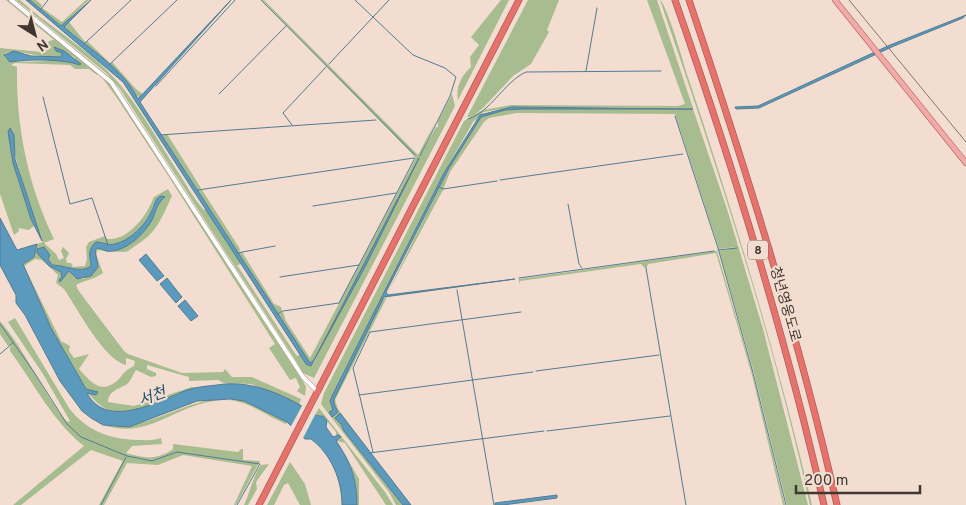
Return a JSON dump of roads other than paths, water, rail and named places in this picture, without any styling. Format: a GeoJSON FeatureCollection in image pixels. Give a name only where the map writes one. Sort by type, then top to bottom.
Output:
{"type":"FeatureCollection","features":[{"type":"Feature","properties":{"kind":"highway"},"geometry":{"type":"LineString","coordinates":[[259,505],[519,0]]}},
{"type":"Feature","properties":{"kind":"highway","name":"청년영웅도로"},"geometry":{"type":"LineString","coordinates":[[675,0],[758,250],[789,361],[824,505]]}},
{"type":"Feature","properties":{"kind":"highway","name":"청년영웅도로"},"geometry":{"type":"LineString","coordinates":[[689,0],[775,264],[803,366],[837,505]]}},
{"type":"Feature","properties":{"kind":"main road"},"geometry":{"type":"LineString","coordinates":[[835,0],[965,160]]}},
{"type":"Feature","properties":{"kind":"street"},"geometry":{"type":"LineString","coordinates":[[11,0],[111,82],[302,377],[318,392]]}},
{"type":"Feature","properties":{"kind":"water"},"geometry":{"type":"Polygon","coordinates":[[[26,0],[30,0],[61,26],[91,0],[64,27],[115,68],[132,88],[138,99],[231,0],[140,102],[310,363],[314,360],[419,158],[366,265],[311,366],[306,364],[123,82],[26,0]]]}},
{"type":"Feature","properties":{"kind":"water"},"geometry":{"type":"Polygon","coordinates":[[[966,15],[963,18],[894,46],[759,108],[736,109],[735,107],[758,106],[890,45],[966,15]]]}},
{"type":"Feature","properties":{"kind":"water"},"geometry":{"type":"Polygon","coordinates":[[[54,47],[64,51],[81,64],[45,60],[10,62],[4,55],[14,51],[31,56],[61,57],[62,53],[56,51],[54,47]]]}},
{"type":"Feature","properties":{"kind":"water"},"geometry":{"type":"Polygon","coordinates":[[[511,107],[693,109],[523,109],[505,110],[481,117],[449,168],[386,292],[388,295],[515,279],[384,297],[334,399],[338,412],[332,417],[329,412],[333,410],[330,401],[332,396],[444,173],[480,115],[511,107]]]}},
{"type":"Feature","properties":{"kind":"water"},"geometry":{"type":"Polygon","coordinates":[[[10,128],[14,135],[15,159],[42,241],[31,219],[13,163],[8,132],[10,128]]]}},
{"type":"Feature","properties":{"kind":"water"},"geometry":{"type":"Polygon","coordinates":[[[161,196],[165,197],[159,204],[150,224],[134,241],[127,246],[113,251],[98,248],[95,250],[98,267],[91,276],[77,279],[69,271],[60,282],[61,272],[49,266],[37,253],[37,249],[44,247],[50,255],[48,259],[52,265],[78,269],[87,268],[91,266],[90,250],[96,242],[113,244],[126,240],[149,217],[156,201],[161,196]]]}},
{"type":"Feature","properties":{"kind":"water"},"geometry":{"type":"Polygon","coordinates":[[[0,218],[17,250],[37,244],[34,257],[23,264],[51,328],[86,389],[98,392],[96,395],[87,393],[96,404],[107,410],[134,410],[190,389],[228,384],[249,385],[270,391],[314,414],[323,416],[327,421],[326,427],[333,437],[339,435],[341,437],[336,441],[346,456],[352,472],[356,487],[357,505],[342,505],[340,486],[334,468],[318,445],[311,439],[305,439],[287,422],[244,401],[230,399],[197,401],[129,427],[103,425],[82,411],[60,381],[25,315],[16,303],[16,295],[0,265],[0,218]]]}},
{"type":"Feature","properties":{"kind":"water"},"geometry":{"type":"Polygon","coordinates":[[[146,254],[164,276],[157,281],[139,260],[146,254]]]}},
{"type":"Feature","properties":{"kind":"water"},"geometry":{"type":"Polygon","coordinates":[[[167,278],[182,297],[176,303],[160,284],[167,278]]]}},
{"type":"Feature","properties":{"kind":"water"},"geometry":{"type":"Polygon","coordinates":[[[185,300],[198,316],[191,321],[178,306],[185,300]]]}},
{"type":"Feature","properties":{"kind":"water"},"geometry":{"type":"Polygon","coordinates":[[[340,413],[411,505],[403,505],[344,431],[341,424],[335,418],[340,413]]]}},
{"type":"Feature","properties":{"kind":"water"},"geometry":{"type":"Polygon","coordinates":[[[557,495],[557,498],[495,505],[495,503],[557,495]]]}},
{"type":"Feature","properties":{"kind":"waterway"},"geometry":{"type":"LineString","coordinates":[[41,9],[48,0]]}},
{"type":"Feature","properties":{"kind":"waterway"},"geometry":{"type":"LineString","coordinates":[[84,44],[131,0]]}},
{"type":"Feature","properties":{"kind":"waterway"},"geometry":{"type":"LineString","coordinates":[[109,65],[177,0]]}},
{"type":"Feature","properties":{"kind":"waterway"},"geometry":{"type":"LineString","coordinates":[[156,86],[235,0]]}},
{"type":"Feature","properties":{"kind":"waterway"},"geometry":{"type":"LineString","coordinates":[[261,0],[415,155]]}},
{"type":"Feature","properties":{"kind":"waterway"},"geometry":{"type":"LineString","coordinates":[[355,0],[413,55],[445,68],[456,77],[450,96],[420,156]]}},
{"type":"Feature","properties":{"kind":"waterway"},"geometry":{"type":"LineString","coordinates":[[329,64],[389,0]]}},
{"type":"Feature","properties":{"kind":"waterway"},"geometry":{"type":"LineString","coordinates":[[586,71],[597,8]]}},
{"type":"Feature","properties":{"kind":"waterway"},"geometry":{"type":"LineString","coordinates":[[219,94],[286,26]]}},
{"type":"Feature","properties":{"kind":"waterway"},"geometry":{"type":"LineString","coordinates":[[292,125],[283,113],[326,67]]}},
{"type":"Feature","properties":{"kind":"waterway"},"geometry":{"type":"LineString","coordinates":[[468,119],[484,110],[511,83],[526,72],[661,71]]}},
{"type":"Feature","properties":{"kind":"waterway"},"geometry":{"type":"LineString","coordinates":[[43,97],[70,204],[92,198],[108,245]]}},
{"type":"Feature","properties":{"kind":"waterway"},"geometry":{"type":"LineString","coordinates":[[675,116],[718,248],[753,373],[786,505]]}},
{"type":"Feature","properties":{"kind":"waterway"},"geometry":{"type":"LineString","coordinates":[[160,135],[376,120]]}},
{"type":"Feature","properties":{"kind":"waterway"},"geometry":{"type":"LineString","coordinates":[[500,180],[683,154]]}},
{"type":"Feature","properties":{"kind":"waterway"},"geometry":{"type":"LineString","coordinates":[[198,190],[414,158]]}},
{"type":"Feature","properties":{"kind":"waterway"},"geometry":{"type":"LineString","coordinates":[[277,314],[283,311],[339,303],[415,158]]}},
{"type":"Feature","properties":{"kind":"waterway"},"geometry":{"type":"LineString","coordinates":[[439,187],[443,189],[497,181]]}},
{"type":"Feature","properties":{"kind":"waterway"},"geometry":{"type":"LineString","coordinates":[[313,206],[396,193]]}},
{"type":"Feature","properties":{"kind":"waterway"},"geometry":{"type":"LineString","coordinates":[[568,204],[579,264],[582,268]]}},
{"type":"Feature","properties":{"kind":"waterway"},"geometry":{"type":"LineString","coordinates":[[237,253],[275,246]]}},
{"type":"Feature","properties":{"kind":"waterway"},"geometry":{"type":"LineString","coordinates":[[718,250],[737,248]]}},
{"type":"Feature","properties":{"kind":"waterway"},"geometry":{"type":"LineString","coordinates":[[519,278],[714,251]]}},
{"type":"Feature","properties":{"kind":"waterway"},"geometry":{"type":"LineString","coordinates":[[280,277],[359,265]]}},
{"type":"Feature","properties":{"kind":"waterway"},"geometry":{"type":"LineString","coordinates":[[646,268],[686,505]]}},
{"type":"Feature","properties":{"kind":"waterway"},"geometry":{"type":"LineString","coordinates":[[457,290],[494,505]]}},
{"type":"Feature","properties":{"kind":"waterway"},"geometry":{"type":"LineString","coordinates":[[373,452],[353,368],[370,332],[521,312]]}},
{"type":"Feature","properties":{"kind":"waterway"},"geometry":{"type":"LineString","coordinates":[[0,324],[34,372],[67,424],[81,437],[127,456],[152,461],[177,452],[260,464],[237,505]]}},
{"type":"Feature","properties":{"kind":"waterway"},"geometry":{"type":"LineString","coordinates":[[0,354],[13,343]]}},
{"type":"Feature","properties":{"kind":"waterway"},"geometry":{"type":"LineString","coordinates":[[536,371],[659,355]]}},
{"type":"Feature","properties":{"kind":"waterway"},"geometry":{"type":"LineString","coordinates":[[359,395],[533,372]]}},
{"type":"Feature","properties":{"kind":"waterway"},"geometry":{"type":"LineString","coordinates":[[547,431],[670,416]]}},
{"type":"Feature","properties":{"kind":"waterway"},"geometry":{"type":"LineString","coordinates":[[369,453],[544,431]]}},
{"type":"Feature","properties":{"kind":"waterway"},"geometry":{"type":"LineString","coordinates":[[101,505],[126,457]]}},
{"type":"Feature","properties":{"kind":"railway"},"geometry":{"type":"LineString","coordinates":[[849,0],[966,142]]}},
{"type":"Feature","properties":{"kind":"water label","name":"서천"},"geometry":{"type":"Point","coordinates":[152,396]}}]}
